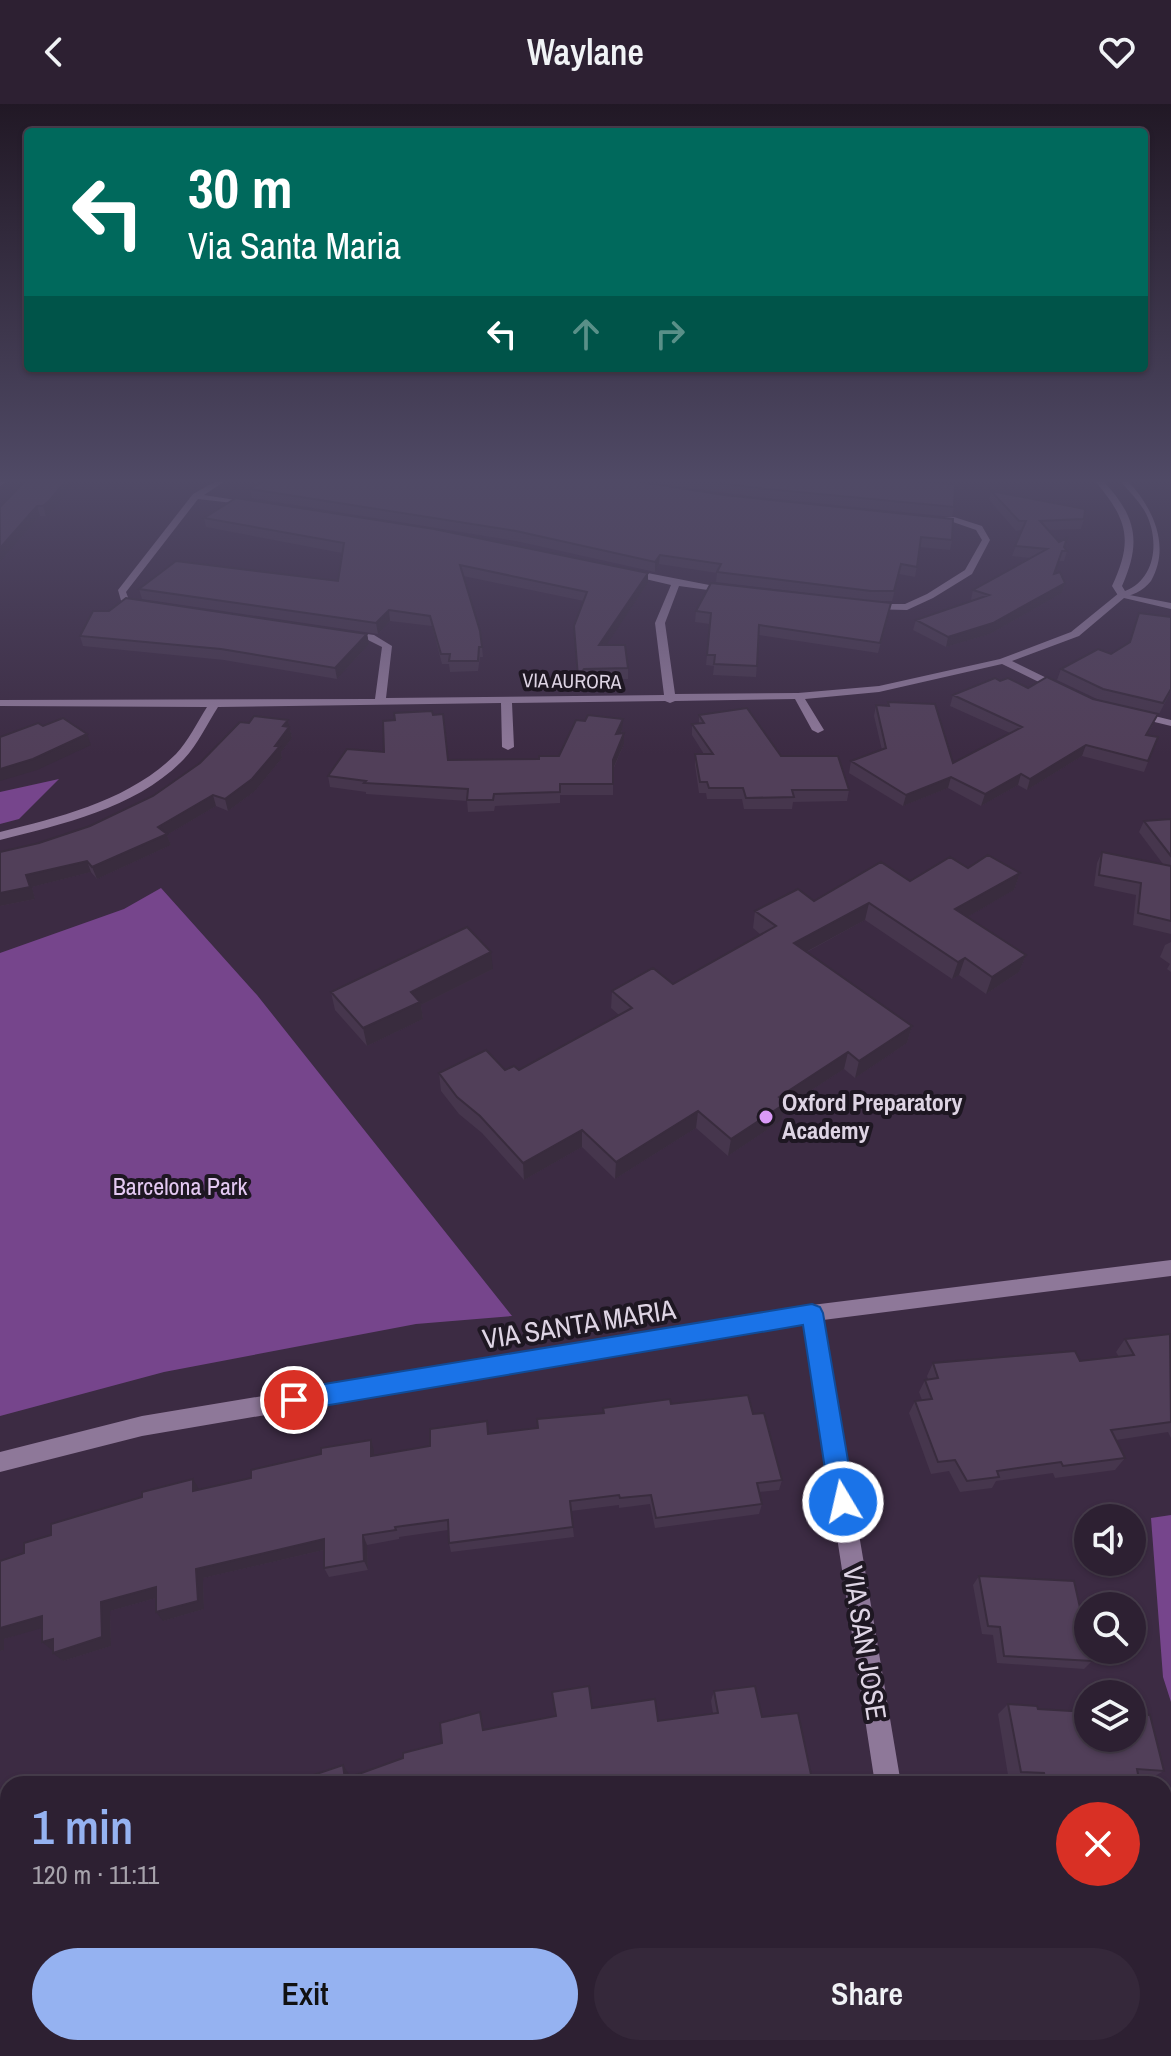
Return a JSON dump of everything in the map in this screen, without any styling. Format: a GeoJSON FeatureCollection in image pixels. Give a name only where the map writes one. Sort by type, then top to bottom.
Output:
{"type":"FeatureCollection","features":[{"type":"Feature","properties":{"kind":"street"},"geometry":{"type":"LineString","coordinates":[[137,572],[121,592],[125,602],[156,607]]}},
{"type":"Feature","properties":{"kind":"street"},"geometry":{"type":"LineString","coordinates":[[627,572],[676,583],[735,590]]}},
{"type":"Feature","properties":{"kind":"street"},"geometry":{"type":"LineString","coordinates":[[854,605],[907,607],[969,572]]}},
{"type":"Feature","properties":{"kind":"street"},"geometry":{"type":"LineString","coordinates":[[1124,572],[1117,586],[1122,595],[1171,606]]}},
{"type":"Feature","properties":{"kind":"street","name":"VIA AURORA"},"geometry":{"type":"LineString","coordinates":[[0,703],[215,704],[506,698],[670,700],[798,696],[879,689],[1003,661],[1075,634],[1122,595],[1136,593],[1154,572]]}},
{"type":"Feature","properties":{"kind":"street"},"geometry":{"type":"LineString","coordinates":[[670,700],[660,623],[676,583]]}},
{"type":"Feature","properties":{"kind":"street"},"geometry":{"type":"LineString","coordinates":[[339,633],[370,637],[387,646],[380,701]]}},
{"type":"Feature","properties":{"kind":"street"},"geometry":{"type":"LineString","coordinates":[[1003,661],[1068,692]]}},
{"type":"Feature","properties":{"kind":"street"},"geometry":{"type":"LineString","coordinates":[[798,696],[818,730]]}},
{"type":"Feature","properties":{"kind":"street"},"geometry":{"type":"LineString","coordinates":[[506,698],[508,747]]}},
{"type":"Feature","properties":{"kind":"street"},"geometry":{"type":"LineString","coordinates":[[0,836],[54,823],[103,804],[150,779],[179,756],[215,704]]}},
{"type":"Feature","properties":{"kind":"street"},"geometry":{"type":"LineString","coordinates":[[1125,712],[1171,723]]}},
{"type":"Feature","properties":{"kind":"street","name":"VIA SANTA MARIA"},"geometry":{"type":"LineString","coordinates":[[0,1462],[142,1426],[812,1313],[1171,1268]]}},
{"type":"Feature","properties":{"kind":"street","name":"VIA SAN JOSE"},"geometry":{"type":"LineString","coordinates":[[812,1313],[887,1776]]}},
{"type":"Feature","properties":{"kind":"green space"},"geometry":{"type":"Polygon","coordinates":[[[59,779],[19,819],[0,824],[0,792],[59,779]]]}},
{"type":"Feature","properties":{"kind":"green space","name":"Barcelona Park"},"geometry":{"type":"Polygon","coordinates":[[[161,888],[257,995],[512,1316],[416,1324],[164,1372],[0,1416],[0,953],[124,909],[161,888]]]}},
{"type":"Feature","properties":{"kind":"green space"},"geometry":{"type":"Polygon","coordinates":[[[1171,1515],[1171,1702],[1163,1677],[1151,1518],[1171,1515]]]}},
{"type":"Feature","properties":{"kind":"building"},"geometry":{"type":"Polygon","coordinates":[[[161,572],[266,572],[338,581],[339,572],[462,572],[480,631],[482,647],[479,647],[478,661],[449,661],[450,654],[441,654],[430,616],[389,610],[376,623],[139,589],[161,572]]]}},
{"type":"Feature","properties":{"kind":"building"},"geometry":{"type":"Polygon","coordinates":[[[493,572],[648,573],[599,645],[625,645],[628,668],[584,669],[578,677],[574,626],[587,592],[493,572]]]}},
{"type":"Feature","properties":{"kind":"building"},"geometry":{"type":"Polygon","coordinates":[[[718,572],[899,572],[894,591],[871,591],[718,572]]]}},
{"type":"Feature","properties":{"kind":"building"},"geometry":{"type":"Polygon","coordinates":[[[1005,572],[1060,572],[1065,583],[993,623],[948,637],[916,620],[989,595],[973,590],[1005,572]]]}},
{"type":"Feature","properties":{"kind":"building"},"geometry":{"type":"Polygon","coordinates":[[[711,583],[891,603],[880,643],[759,625],[757,666],[714,664],[715,655],[707,655],[711,613],[696,611],[711,583]]]}},
{"type":"Feature","properties":{"kind":"building"},"geometry":{"type":"Polygon","coordinates":[[[126,598],[367,634],[335,668],[221,649],[80,636],[93,611],[109,611],[126,598]]]}},
{"type":"Feature","properties":{"kind":"building"},"geometry":{"type":"Polygon","coordinates":[[[1139,613],[1171,617],[1171,689],[1163,703],[1103,689],[1061,669],[1098,649],[1111,654],[1130,642],[1139,613]]]}},
{"type":"Feature","properties":{"kind":"building"},"geometry":{"type":"Polygon","coordinates":[[[1047,677],[1093,699],[1158,714],[1146,735],[1158,737],[1148,761],[1086,745],[1030,779],[1021,774],[985,794],[951,777],[906,795],[851,761],[886,748],[876,705],[889,706],[888,702],[935,704],[953,763],[1022,727],[953,695],[995,678],[1000,681],[1008,678],[1028,688],[1047,677]]]}},
{"type":"Feature","properties":{"kind":"building"},"geometry":{"type":"Polygon","coordinates":[[[747,708],[781,756],[838,756],[849,790],[792,790],[794,797],[746,798],[743,788],[709,788],[707,782],[700,782],[695,754],[713,754],[692,724],[704,723],[699,715],[747,708]]]}},
{"type":"Feature","properties":{"kind":"building"},"geometry":{"type":"Polygon","coordinates":[[[432,711],[433,715],[443,714],[448,760],[559,756],[576,720],[585,721],[588,715],[623,719],[616,734],[624,733],[613,760],[613,784],[560,784],[560,792],[494,794],[493,800],[467,800],[468,789],[364,783],[366,781],[328,776],[347,749],[384,752],[383,721],[395,720],[394,713],[432,711]]]}},
{"type":"Feature","properties":{"kind":"building"},"geometry":{"type":"Polygon","coordinates":[[[254,716],[288,720],[283,726],[289,727],[275,746],[280,746],[252,779],[225,799],[213,795],[158,827],[167,834],[92,867],[87,861],[26,875],[30,887],[0,893],[0,852],[90,826],[153,796],[200,763],[240,722],[249,723],[254,716]]]}},
{"type":"Feature","properties":{"kind":"building"},"geometry":{"type":"Polygon","coordinates":[[[63,718],[87,734],[33,759],[0,769],[0,737],[38,723],[43,726],[63,718]]]}},
{"type":"Feature","properties":{"kind":"building"},"geometry":{"type":"Polygon","coordinates":[[[1171,819],[1171,856],[1144,821],[1171,819]]]}},
{"type":"Feature","properties":{"kind":"building"},"geometry":{"type":"Polygon","coordinates":[[[1102,852],[1171,866],[1171,921],[1138,913],[1141,883],[1099,875],[1102,852]]]}},
{"type":"Feature","properties":{"kind":"building"},"geometry":{"type":"Polygon","coordinates":[[[988,855],[1020,873],[955,909],[1026,955],[992,977],[965,958],[958,962],[869,903],[794,943],[912,1026],[859,1061],[848,1052],[779,1097],[786,1103],[731,1139],[698,1111],[616,1162],[582,1130],[523,1163],[480,1116],[457,1097],[439,1073],[486,1050],[505,1070],[514,1066],[519,1070],[632,1008],[612,991],[653,968],[673,984],[776,926],[755,911],[798,889],[814,901],[881,862],[910,881],[950,857],[968,868],[988,855]]]}},
{"type":"Feature","properties":{"kind":"building"},"geometry":{"type":"Polygon","coordinates":[[[467,927],[491,952],[411,992],[420,1002],[363,1028],[331,992],[467,927]]]}},
{"type":"Feature","properties":{"kind":"building"},"geometry":{"type":"Polygon","coordinates":[[[1170,1334],[1171,1422],[1111,1430],[1125,1458],[1063,1466],[1061,1462],[997,1471],[999,1477],[967,1481],[955,1460],[938,1462],[915,1401],[932,1399],[925,1380],[938,1378],[933,1363],[1075,1351],[1080,1361],[1134,1355],[1125,1339],[1170,1334]]]}},
{"type":"Feature","properties":{"kind":"building"},"geometry":{"type":"Polygon","coordinates":[[[748,1395],[753,1414],[764,1413],[782,1480],[757,1483],[762,1504],[656,1518],[651,1495],[570,1501],[573,1527],[449,1543],[448,1520],[395,1527],[396,1530],[363,1535],[364,1561],[324,1568],[324,1539],[196,1569],[198,1601],[156,1612],[156,1587],[101,1602],[102,1637],[53,1653],[53,1639],[42,1642],[42,1616],[0,1628],[0,1561],[24,1553],[24,1543],[51,1535],[51,1524],[142,1497],[142,1492],[193,1479],[193,1491],[251,1478],[251,1470],[321,1454],[321,1448],[371,1440],[371,1456],[430,1446],[430,1429],[487,1421],[488,1434],[538,1428],[537,1419],[604,1413],[603,1408],[670,1399],[671,1404],[748,1395]]]}},
{"type":"Feature","properties":{"kind":"building"},"geometry":{"type":"Polygon","coordinates":[[[979,1576],[1074,1581],[1076,1592],[1074,1592],[1074,1660],[1004,1656],[1000,1627],[988,1626],[979,1576]]]}},
{"type":"Feature","properties":{"kind":"building"},"geometry":{"type":"Polygon","coordinates":[[[589,1686],[592,1708],[655,1699],[658,1721],[718,1713],[714,1691],[755,1686],[762,1717],[798,1713],[811,1776],[353,1776],[403,1758],[403,1753],[442,1743],[440,1723],[480,1712],[483,1730],[556,1716],[552,1692],[589,1686]]]}},
{"type":"Feature","properties":{"kind":"building"},"geometry":{"type":"Polygon","coordinates":[[[1008,1704],[1074,1711],[1074,1752],[1146,1752],[1146,1715],[1150,1715],[1164,1771],[1137,1769],[1138,1776],[1045,1776],[1044,1773],[1021,1772],[1008,1704]]]}},
{"type":"Feature","properties":{"kind":"building"},"geometry":{"type":"Polygon","coordinates":[[[343,1765],[345,1776],[311,1776],[343,1765]]]}},
{"type":"Feature","properties":{"kind":"place","name":"Oxford Preparatory Academy"},"geometry":{"type":"Point","coordinates":[766,1117]}},
{"type":"Feature","properties":{"kind":"route"},"geometry":{"type":"LineString","coordinates":[[294,1400],[812,1313],[843,1502]]}}]}
